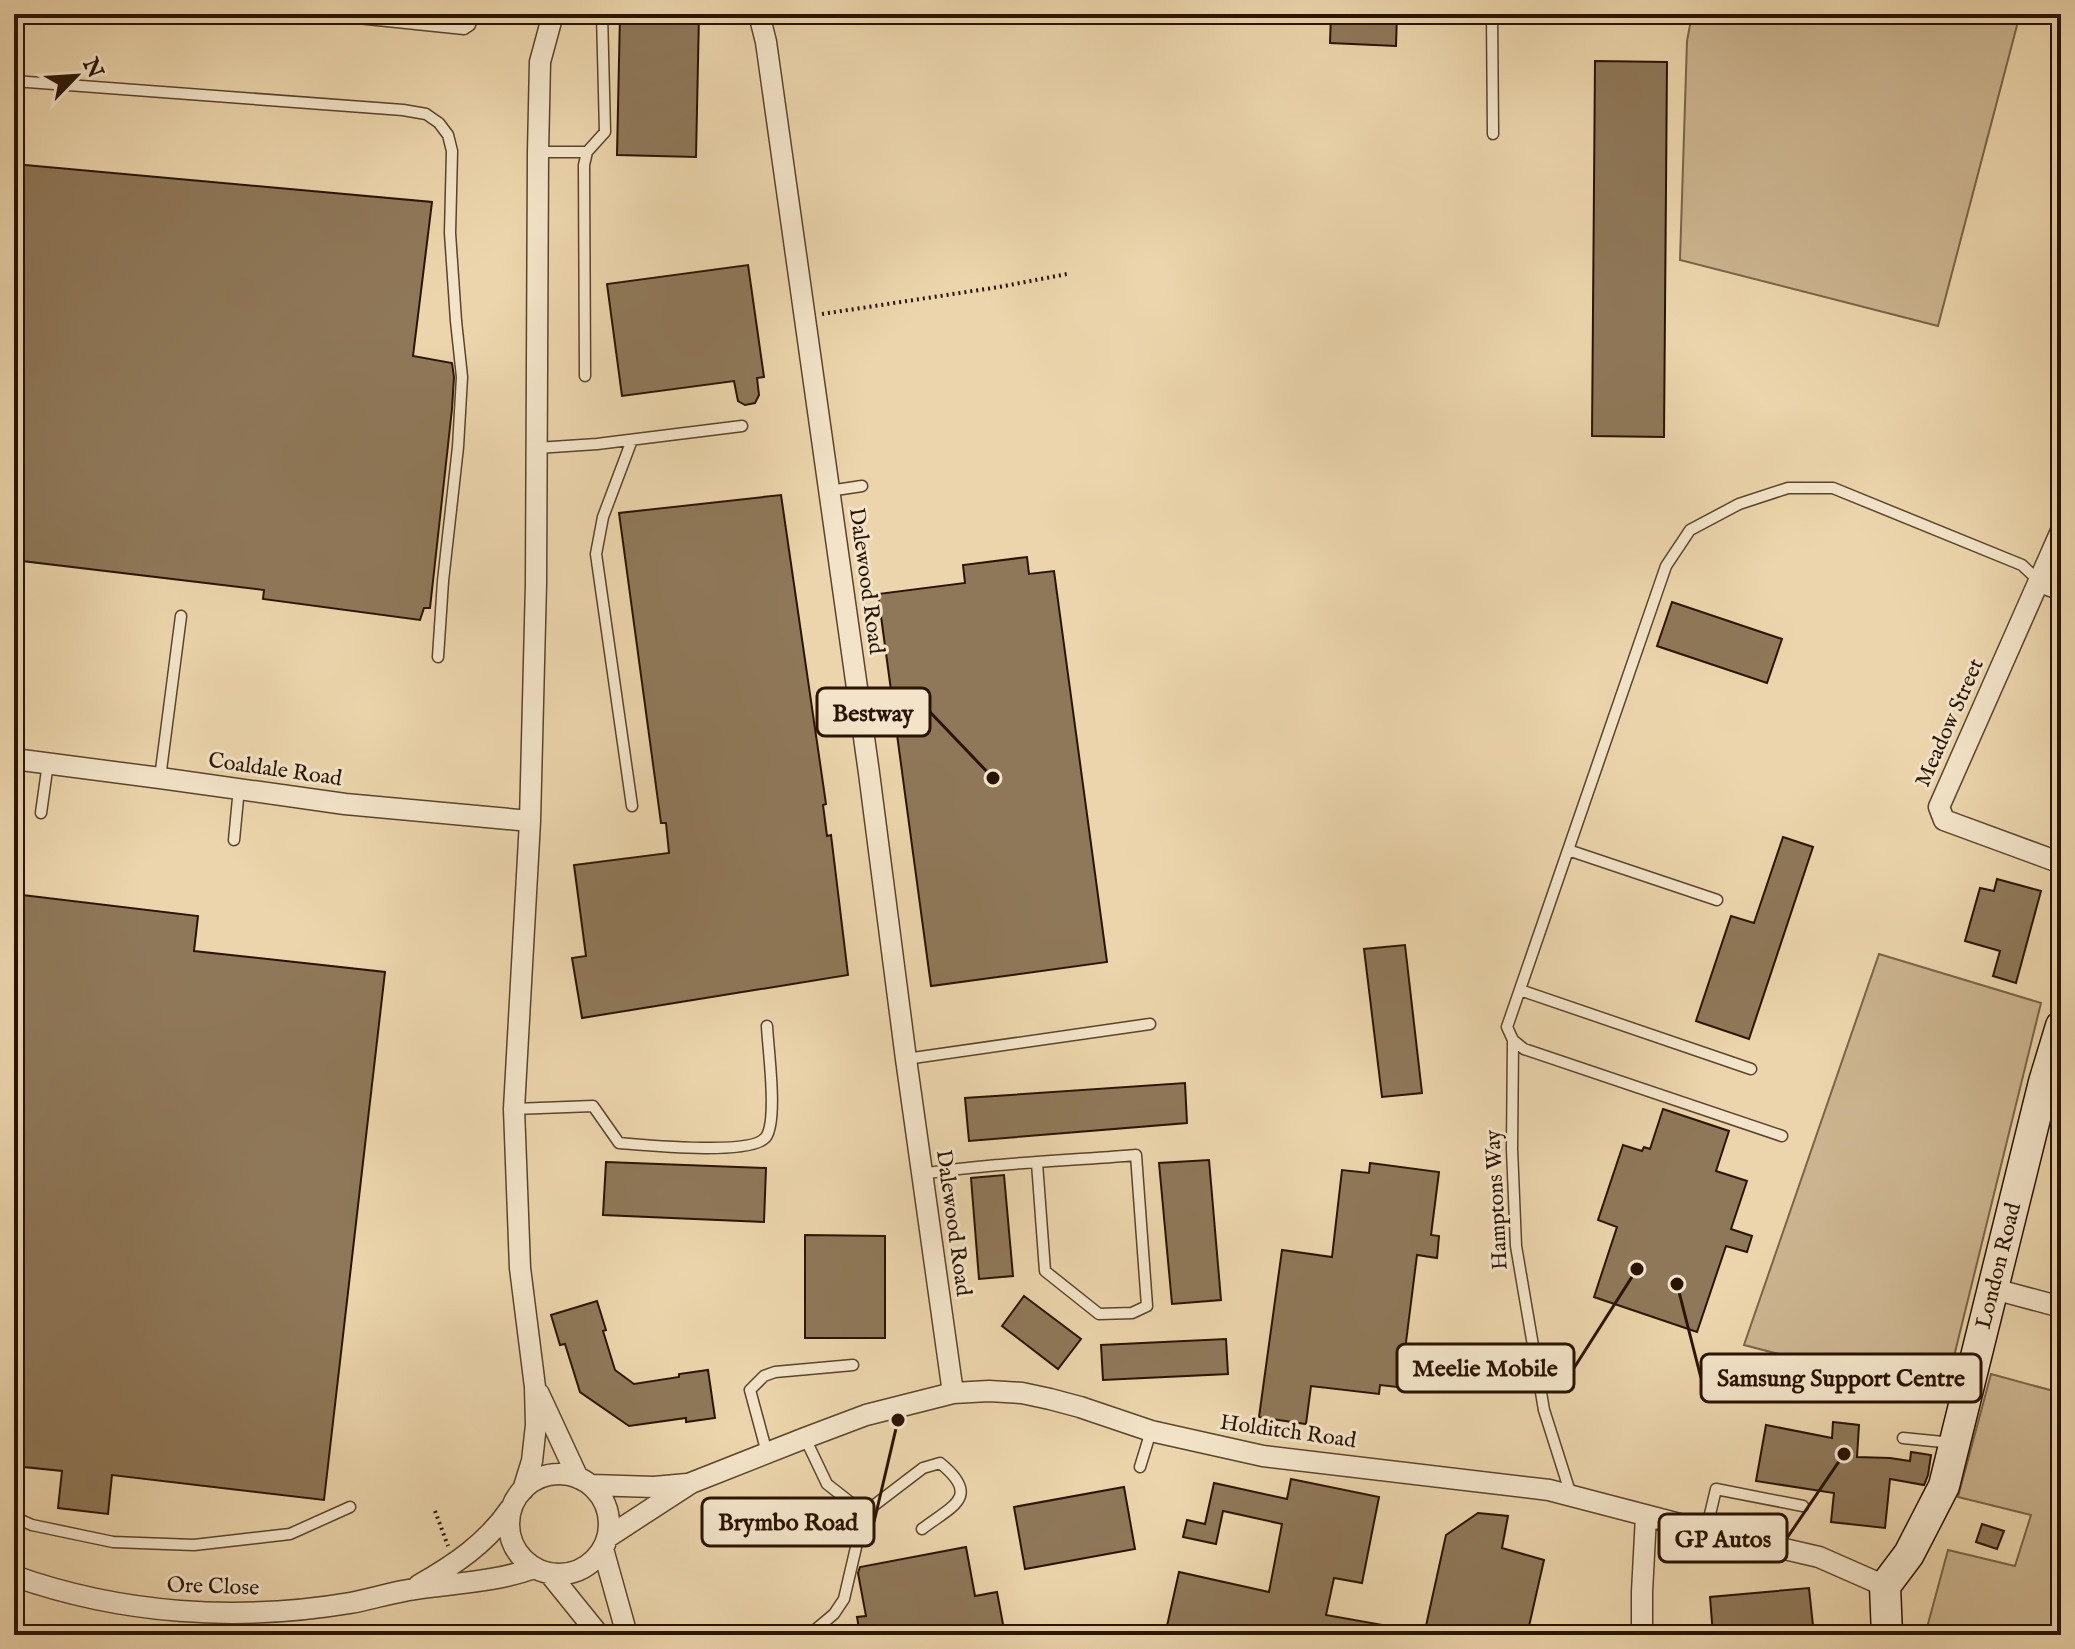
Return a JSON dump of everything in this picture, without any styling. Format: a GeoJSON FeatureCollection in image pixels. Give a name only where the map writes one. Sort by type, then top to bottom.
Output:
{"type":"FeatureCollection","features":[{"type":"Feature","properties":{"kind":"main road","name":"London Road"},"geometry":{"type":"LineString","coordinates":[[1885,1586],[1909,1554],[1944,1486],[2044,1082],[2061,1026]]}},
{"type":"Feature","properties":{"kind":"main road"},"geometry":{"type":"LineString","coordinates":[[1885,1586],[1887,1635]]}},
{"type":"Feature","properties":{"kind":"street"},"geometry":{"type":"LineString","coordinates":[[553,14],[540,62],[536,583],[530,821],[514,1109],[520,1268],[535,1387],[536,1425],[532,1461],[510,1517],[511,1537],[518,1552],[542,1570],[599,1635]]}},
{"type":"Feature","properties":{"kind":"street","name":"Dalewood Road"},"geometry":{"type":"LineString","coordinates":[[759,14],[768,57],[869,773],[953,1393]]}},
{"type":"Feature","properties":{"kind":"street","name":"Meadow Street"},"geometry":{"type":"LineString","coordinates":[[2061,531],[1939,807],[1944,820],[2061,863]]}},
{"type":"Feature","properties":{"kind":"street"},"geometry":{"type":"LineString","coordinates":[[2040,582],[2061,590]]}},
{"type":"Feature","properties":{"kind":"street","name":"Coaldale Road"},"geometry":{"type":"LineString","coordinates":[[14,759],[345,804],[530,821]]}},
{"type":"Feature","properties":{"kind":"street"},"geometry":{"type":"LineString","coordinates":[[1994,1289],[2061,1307]]}},
{"type":"Feature","properties":{"kind":"street"},"geometry":{"type":"LineString","coordinates":[[535,1387],[584,1481]]}},
{"type":"Feature","properties":{"kind":"street","name":"Holditch Road"},"geometry":{"type":"LineString","coordinates":[[605,1543],[691,1483],[866,1415],[953,1393],[989,1391],[1050,1399],[1151,1431],[1263,1456],[1572,1495],[1819,1557],[1885,1586]]}},
{"type":"Feature","properties":{"kind":"street"},"geometry":{"type":"LineString","coordinates":[[518,1496],[533,1481],[563,1474],[584,1481],[598,1492],[606,1505],[610,1524],[605,1543],[589,1564],[568,1574],[542,1570]]}},
{"type":"Feature","properties":{"kind":"street","name":"Holditch Road"},"geometry":{"type":"LineString","coordinates":[[584,1481],[626,1488],[691,1483]]}},
{"type":"Feature","properties":{"kind":"street","name":"Ore Close"},"geometry":{"type":"LineString","coordinates":[[412,1589],[455,1564],[496,1529],[518,1496]]}},
{"type":"Feature","properties":{"kind":"street"},"geometry":{"type":"LineString","coordinates":[[1642,1635],[1646,1516]]}},
{"type":"Feature","properties":{"kind":"street"},"geometry":{"type":"LineString","coordinates":[[605,1543],[627,1635]]}},
{"type":"Feature","properties":{"kind":"street","name":"Ore Close"},"geometry":{"type":"LineString","coordinates":[[14,1576],[126,1606],[197,1613],[273,1612],[350,1603],[412,1589],[542,1570]]}},
{"type":"Feature","properties":{"kind":"lane"},"geometry":{"type":"LineString","coordinates":[[319,14],[464,29],[470,25],[473,14]]}},
{"type":"Feature","properties":{"kind":"lane"},"geometry":{"type":"LineString","coordinates":[[585,376],[584,165],[587,152],[605,132],[602,14]]}},
{"type":"Feature","properties":{"kind":"lane"},"geometry":{"type":"LineString","coordinates":[[1492,14],[1493,134]]}},
{"type":"Feature","properties":{"kind":"lane"},"geometry":{"type":"LineString","coordinates":[[14,81],[403,110],[426,114],[439,123],[448,135],[452,151],[450,233],[462,377],[438,657]]}},
{"type":"Feature","properties":{"kind":"lane"},"geometry":{"type":"LineString","coordinates":[[538,152],[587,152]]}},
{"type":"Feature","properties":{"kind":"lane"},"geometry":{"type":"LineString","coordinates":[[537,448],[742,426]]}},
{"type":"Feature","properties":{"kind":"lane"},"geometry":{"type":"LineString","coordinates":[[632,440],[603,517],[596,554],[632,806]]}},
{"type":"Feature","properties":{"kind":"lane"},"geometry":{"type":"LineString","coordinates":[[829,491],[862,486]]}},
{"type":"Feature","properties":{"kind":"lane","name":"Hamptons Way"},"geometry":{"type":"LineString","coordinates":[[1572,1495],[1544,1410],[1516,1246],[1512,1149],[1513,1040],[1507,1027],[1666,566],[1690,530],[1739,504],[1788,488],[1833,488],[2022,565],[2040,582]]}},
{"type":"Feature","properties":{"kind":"lane"},"geometry":{"type":"LineString","coordinates":[[160,778],[181,616]]}},
{"type":"Feature","properties":{"kind":"lane"},"geometry":{"type":"LineString","coordinates":[[41,813],[48,763]]}},
{"type":"Feature","properties":{"kind":"lane"},"geometry":{"type":"LineString","coordinates":[[234,840],[239,788]]}},
{"type":"Feature","properties":{"kind":"lane"},"geometry":{"type":"LineString","coordinates":[[1568,850],[1717,900]]}},
{"type":"Feature","properties":{"kind":"lane"},"geometry":{"type":"LineString","coordinates":[[1520,990],[1751,1069]]}},
{"type":"Feature","properties":{"kind":"lane"},"geometry":{"type":"LineString","coordinates":[[906,1059],[1150,1024]]}},
{"type":"Feature","properties":{"kind":"lane"},"geometry":{"type":"LineString","coordinates":[[514,1109],[593,1106],[619,1143],[658,1147],[734,1148],[754,1145],[765,1138],[770,1124],[772,1102],[767,1026]]}},
{"type":"Feature","properties":{"kind":"lane"},"geometry":{"type":"LineString","coordinates":[[1513,1040],[1524,1049],[1782,1136]]}},
{"type":"Feature","properties":{"kind":"lane"},"geometry":{"type":"LineString","coordinates":[[922,1174],[1037,1163],[1136,1155],[1147,1306],[1132,1313],[1099,1314],[1045,1271],[1037,1163]]}},
{"type":"Feature","properties":{"kind":"lane"},"geometry":{"type":"LineString","coordinates":[[767,1453],[750,1390],[764,1376],[775,1372],[853,1365]]}},
{"type":"Feature","properties":{"kind":"lane"},"geometry":{"type":"LineString","coordinates":[[1140,1467],[1151,1431]]}},
{"type":"Feature","properties":{"kind":"lane"},"geometry":{"type":"LineString","coordinates":[[805,1438],[827,1484],[864,1513]]}},
{"type":"Feature","properties":{"kind":"lane"},"geometry":{"type":"LineString","coordinates":[[1903,1438],[1955,1443]]}},
{"type":"Feature","properties":{"kind":"lane"},"geometry":{"type":"LineString","coordinates":[[815,1630],[834,1614],[844,1599],[864,1513],[923,1468],[940,1463],[961,1485],[962,1494],[957,1502],[922,1529]]}},
{"type":"Feature","properties":{"kind":"lane"},"geometry":{"type":"LineString","coordinates":[[1706,1531],[1716,1489],[1803,1506]]}},
{"type":"Feature","properties":{"kind":"lane"},"geometry":{"type":"LineString","coordinates":[[14,1517],[32,1525],[113,1542],[194,1545],[290,1534],[350,1507]]}},
{"type":"Feature","properties":{"kind":"path"},"geometry":{"type":"LineString","coordinates":[[821,314],[1067,274]]}},
{"type":"Feature","properties":{"kind":"path"},"geometry":{"type":"LineString","coordinates":[[435,1511],[455,1564]]}},
{"type":"Feature","properties":{"kind":"shaded area"},"geometry":{"type":"Polygon","coordinates":[[[1692,14],[2020,14],[1938,326],[1680,260],[1687,41],[1692,14]]]}},
{"type":"Feature","properties":{"kind":"shaded area"},"geometry":{"type":"Polygon","coordinates":[[[1879,954],[2041,1003],[1944,1397],[1744,1345],[1879,954]]]}},
{"type":"Feature","properties":{"kind":"shaded area"},"geometry":{"type":"Polygon","coordinates":[[[1991,1374],[2061,1393],[2061,1635],[1925,1635],[1948,1550],[2015,1566],[2031,1515],[1958,1497],[1991,1374]]]}},
{"type":"Feature","properties":{"kind":"building"},"geometry":{"type":"Polygon","coordinates":[[[620,14],[699,14],[696,157],[617,155],[620,14]]]}},
{"type":"Feature","properties":{"kind":"building"},"geometry":{"type":"Polygon","coordinates":[[[1331,14],[1397,14],[1396,46],[1330,43],[1331,14]]]}},
{"type":"Feature","properties":{"kind":"building"},"geometry":{"type":"Polygon","coordinates":[[[1595,61],[1667,62],[1664,437],[1592,436],[1595,61]]]}},
{"type":"Feature","properties":{"kind":"building"},"geometry":{"type":"Polygon","coordinates":[[[14,164],[432,202],[413,356],[452,363],[454,377],[430,608],[424,608],[420,620],[263,599],[264,590],[14,560],[14,164]]]}},
{"type":"Feature","properties":{"kind":"building"},"geometry":{"type":"Polygon","coordinates":[[[748,265],[764,377],[757,378],[759,395],[755,403],[745,405],[738,401],[734,381],[622,396],[607,284],[748,265]]]}},
{"type":"Feature","properties":{"kind":"building"},"geometry":{"type":"Polygon","coordinates":[[[781,495],[826,804],[823,805],[827,836],[831,835],[848,975],[582,1018],[572,958],[586,956],[574,865],[669,853],[666,823],[661,823],[619,513],[781,495]]]}},
{"type":"Feature","properties":{"kind":"building"},"geometry":{"type":"Polygon","coordinates":[[[1027,557],[1029,574],[1054,571],[1107,962],[931,986],[878,594],[965,583],[963,565],[1027,557]]]}},
{"type":"Feature","properties":{"kind":"building"},"geometry":{"type":"Polygon","coordinates":[[[1672,602],[1782,639],[1767,683],[1657,646],[1672,602]]]}},
{"type":"Feature","properties":{"kind":"building"},"geometry":{"type":"Polygon","coordinates":[[[1783,837],[1813,847],[1749,1039],[1696,1021],[1731,916],[1754,923],[1783,837]]]}},
{"type":"Feature","properties":{"kind":"building"},"geometry":{"type":"Polygon","coordinates":[[[1997,879],[2041,891],[2016,983],[1993,976],[2000,951],[1965,941],[1980,888],[1994,891],[1997,879]]]}},
{"type":"Feature","properties":{"kind":"building"},"geometry":{"type":"Polygon","coordinates":[[[14,894],[198,916],[194,951],[385,972],[324,1500],[112,1475],[108,1514],[58,1508],[62,1471],[14,1466],[14,894]]]}},
{"type":"Feature","properties":{"kind":"building"},"geometry":{"type":"Polygon","coordinates":[[[1405,945],[1422,1093],[1382,1097],[1364,949],[1405,945]]]}},
{"type":"Feature","properties":{"kind":"building"},"geometry":{"type":"Polygon","coordinates":[[[1185,1083],[1187,1123],[969,1141],[965,1098],[1185,1083]]]}},
{"type":"Feature","properties":{"kind":"building"},"geometry":{"type":"Polygon","coordinates":[[[1663,1109],[1729,1131],[1716,1171],[1747,1181],[1731,1229],[1752,1236],[1747,1252],[1726,1246],[1697,1332],[1594,1297],[1617,1227],[1598,1220],[1623,1145],[1642,1151],[1644,1147],[1650,1149],[1663,1109]]]}},
{"type":"Feature","properties":{"kind":"building"},"geometry":{"type":"Polygon","coordinates":[[[1209,1160],[1221,1300],[1172,1304],[1159,1163],[1209,1160]]]}},
{"type":"Feature","properties":{"kind":"building"},"geometry":{"type":"Polygon","coordinates":[[[606,1162],[766,1168],[764,1222],[603,1215],[606,1162]]]}},
{"type":"Feature","properties":{"kind":"building"},"geometry":{"type":"Polygon","coordinates":[[[1370,1163],[1439,1172],[1431,1235],[1439,1236],[1437,1258],[1417,1255],[1403,1366],[1400,1366],[1397,1387],[1380,1385],[1379,1394],[1311,1386],[1306,1424],[1259,1417],[1282,1250],[1332,1257],[1342,1170],[1369,1173],[1370,1163]]]}},
{"type":"Feature","properties":{"kind":"building"},"geometry":{"type":"Polygon","coordinates":[[[1004,1175],[1013,1276],[979,1279],[971,1178],[1004,1175]]]}},
{"type":"Feature","properties":{"kind":"building"},"geometry":{"type":"Polygon","coordinates":[[[805,1235],[885,1236],[885,1338],[805,1338],[805,1235]]]}},
{"type":"Feature","properties":{"kind":"building"},"geometry":{"type":"Polygon","coordinates":[[[1024,1296],[1081,1339],[1058,1369],[1002,1326],[1024,1296]]]}},
{"type":"Feature","properties":{"kind":"building"},"geometry":{"type":"Polygon","coordinates":[[[597,1301],[615,1370],[634,1384],[708,1370],[715,1418],[686,1422],[686,1418],[629,1426],[580,1392],[565,1344],[560,1345],[551,1315],[597,1301]]]}},
{"type":"Feature","properties":{"kind":"building"},"geometry":{"type":"Polygon","coordinates":[[[1226,1339],[1228,1374],[1103,1380],[1101,1345],[1226,1339]]]}},
{"type":"Feature","properties":{"kind":"building"},"geometry":{"type":"Polygon","coordinates":[[[1833,1422],[1859,1425],[1857,1457],[1910,1461],[1911,1452],[1931,1455],[1924,1485],[1890,1479],[1885,1528],[1831,1522],[1834,1493],[1756,1481],[1766,1425],[1832,1438],[1833,1422]]]}},
{"type":"Feature","properties":{"kind":"building"},"geometry":{"type":"Polygon","coordinates":[[[1291,1479],[1379,1497],[1362,1583],[1334,1578],[1326,1615],[1394,1627],[1393,1635],[1165,1635],[1179,1572],[1269,1592],[1282,1524],[1223,1511],[1216,1544],[1183,1537],[1187,1520],[1205,1524],[1214,1483],[1287,1499],[1291,1479]]]}},
{"type":"Feature","properties":{"kind":"building"},"geometry":{"type":"Polygon","coordinates":[[[1124,1487],[1135,1549],[1025,1569],[1014,1507],[1124,1487]]]}},
{"type":"Feature","properties":{"kind":"building"},"geometry":{"type":"Polygon","coordinates":[[[1478,1513],[1508,1516],[1502,1548],[1544,1560],[1527,1635],[1424,1635],[1446,1535],[1478,1513]]]}},
{"type":"Feature","properties":{"kind":"building"},"geometry":{"type":"Polygon","coordinates":[[[1982,1524],[2004,1531],[1997,1549],[1976,1542],[1982,1524]]]}},
{"type":"Feature","properties":{"kind":"building"},"geometry":{"type":"Polygon","coordinates":[[[966,1547],[975,1596],[997,1592],[1005,1635],[860,1635],[857,1617],[866,1616],[858,1573],[860,1567],[966,1547]]]}},
{"type":"Feature","properties":{"kind":"building"},"geometry":{"type":"Polygon","coordinates":[[[1809,1588],[1814,1635],[1713,1635],[1710,1597],[1809,1588]]]}},
{"type":"Feature","properties":{"kind":"place","name":"Bestway"},"geometry":{"type":"Point","coordinates":[993,778]}},
{"type":"Feature","properties":{"kind":"place","name":"Meelie Mobile"},"geometry":{"type":"Point","coordinates":[1637,1269]}},
{"type":"Feature","properties":{"kind":"place","name":"Samsung Support Centre"},"geometry":{"type":"Point","coordinates":[1677,1284]}},
{"type":"Feature","properties":{"kind":"place","name":"Brymbo Road"},"geometry":{"type":"Point","coordinates":[898,1420]}},
{"type":"Feature","properties":{"kind":"place","name":"GP Autos"},"geometry":{"type":"Point","coordinates":[1844,1454]}}]}
